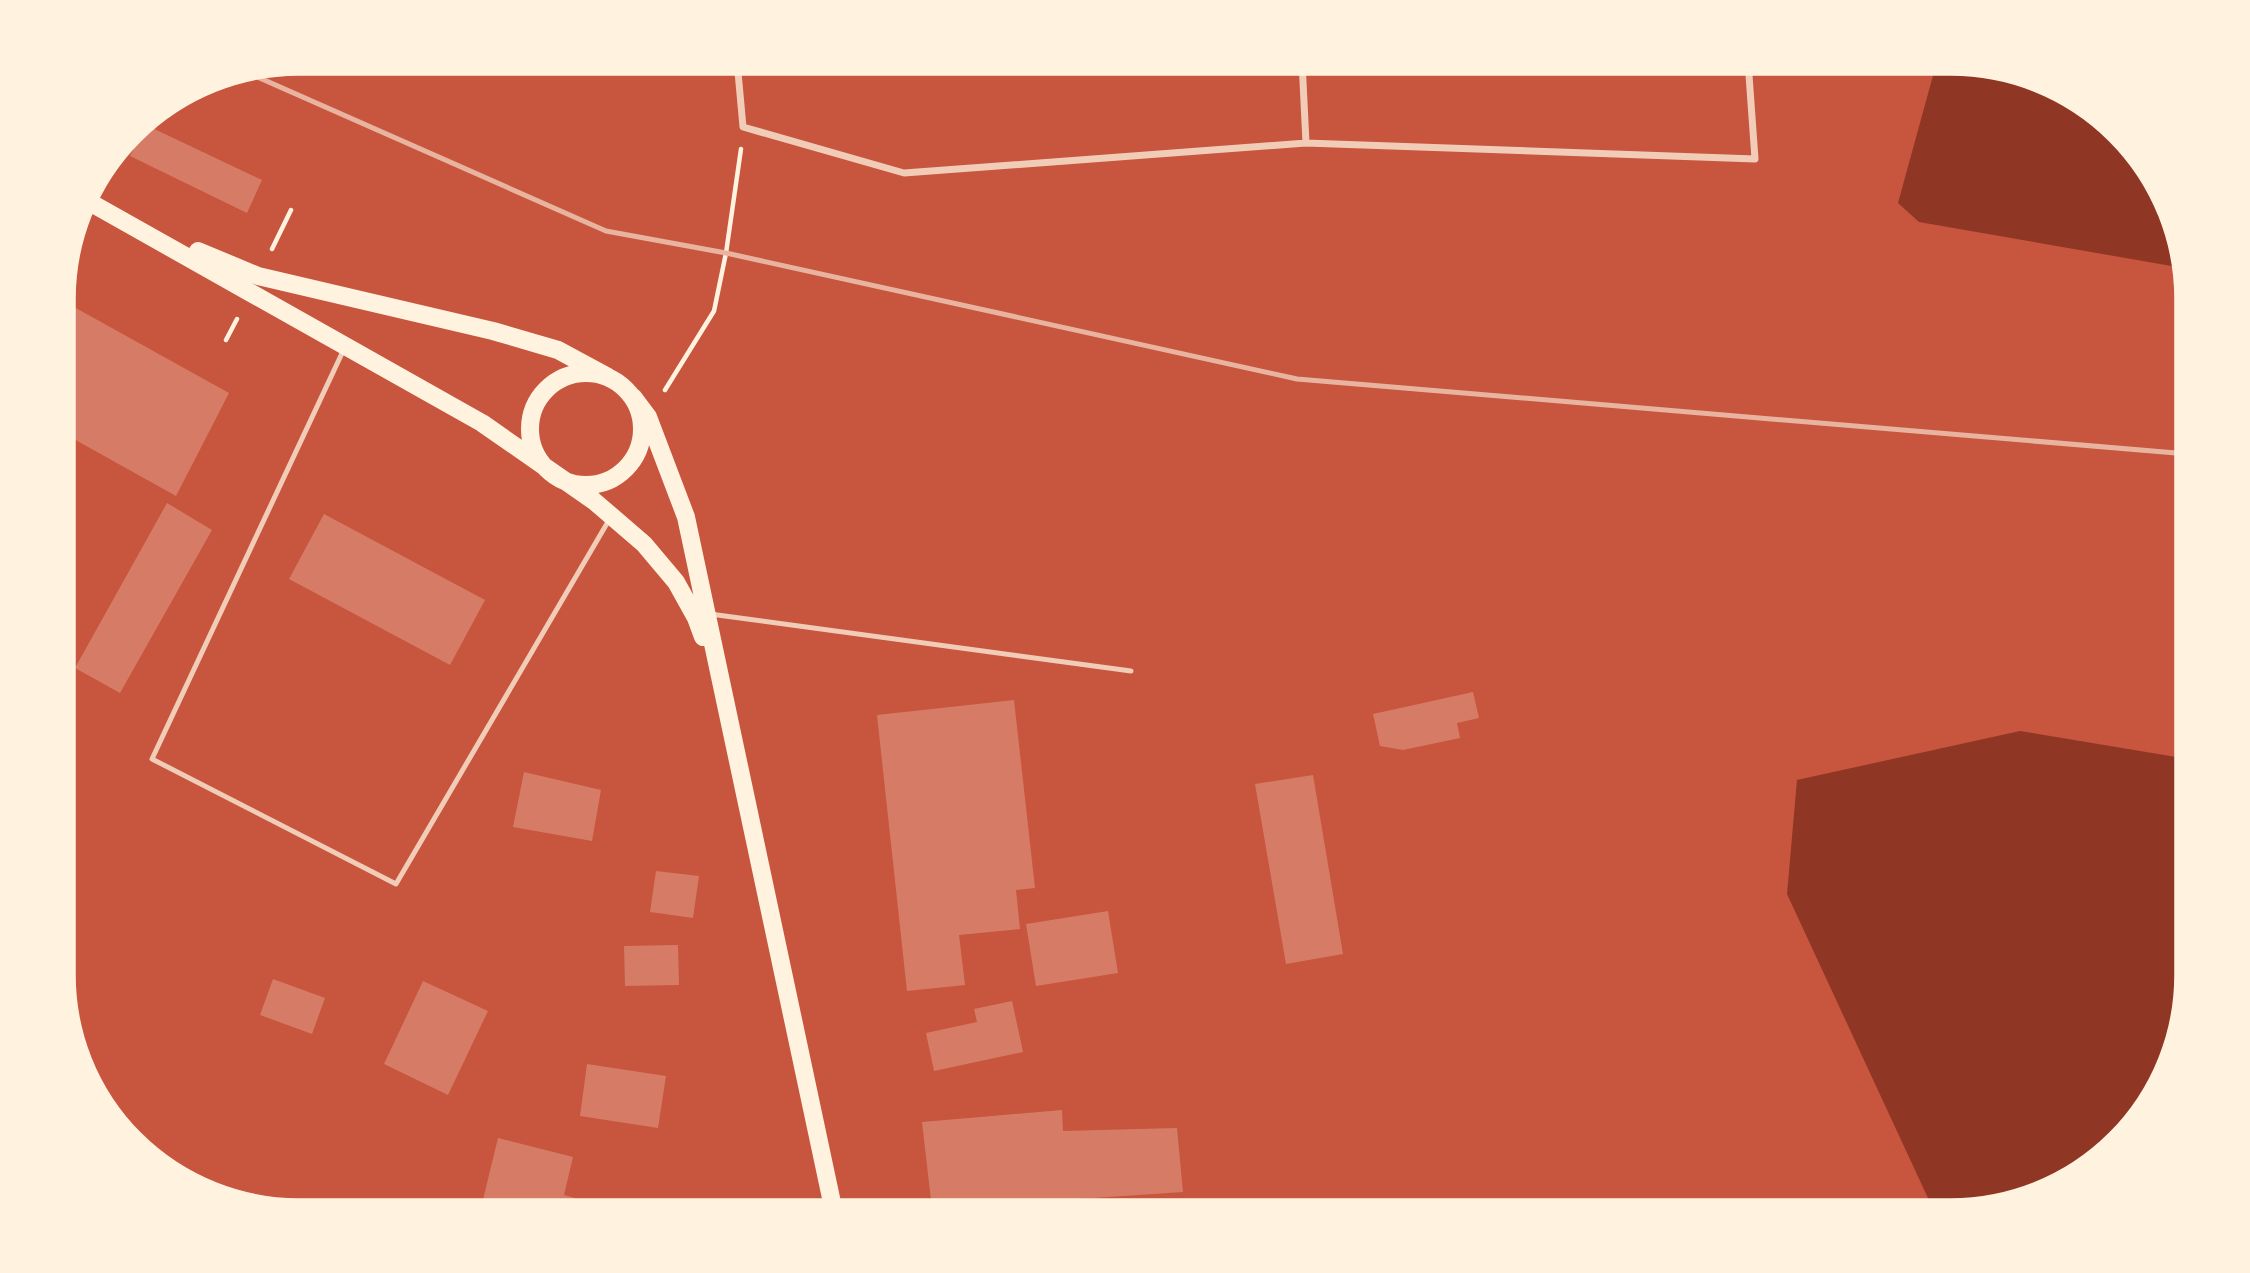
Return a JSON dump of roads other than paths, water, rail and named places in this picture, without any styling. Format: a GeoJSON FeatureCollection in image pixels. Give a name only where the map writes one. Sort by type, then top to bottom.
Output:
{"type":"FeatureCollection","features":[{"type":"Feature","properties":{"kind":"main road"},"geometry":{"type":"LineString","coordinates":[[95,205],[482,423],[562,479],[579,484],[597,484],[614,477],[628,466],[638,450],[642,432],[640,414],[633,397]]}},
{"type":"Feature","properties":{"kind":"main road"},"geometry":{"type":"LineString","coordinates":[[130,223],[258,276],[493,331],[558,350],[622,386],[648,417],[686,517],[831,1200]]}},
{"type":"Feature","properties":{"kind":"main road"},"geometry":{"type":"LineString","coordinates":[[608,377],[590,373],[570,374],[554,383],[540,396],[532,414],[530,433],[535,452],[546,467],[645,544],[676,582],[696,618],[725,696]]}},
{"type":"Feature","properties":{"kind":"street"},"geometry":{"type":"LineString","coordinates":[[738,74],[743,127],[904,173],[1306,143],[1755,159],[1749,74]]}},
{"type":"Feature","properties":{"kind":"street"},"geometry":{"type":"LineString","coordinates":[[1303,74],[1306,143]]}},
{"type":"Feature","properties":{"kind":"lane"},"geometry":{"type":"LineString","coordinates":[[346,346],[152,759],[396,884],[611,516]]}},
{"type":"Feature","properties":{"kind":"lane"},"geometry":{"type":"LineString","coordinates":[[707,614],[1131,671]]}},
{"type":"Feature","properties":{"kind":"railway"},"geometry":{"type":"LineString","coordinates":[[258,77],[606,231],[726,253],[1297,379],[2176,453]]}}]}
